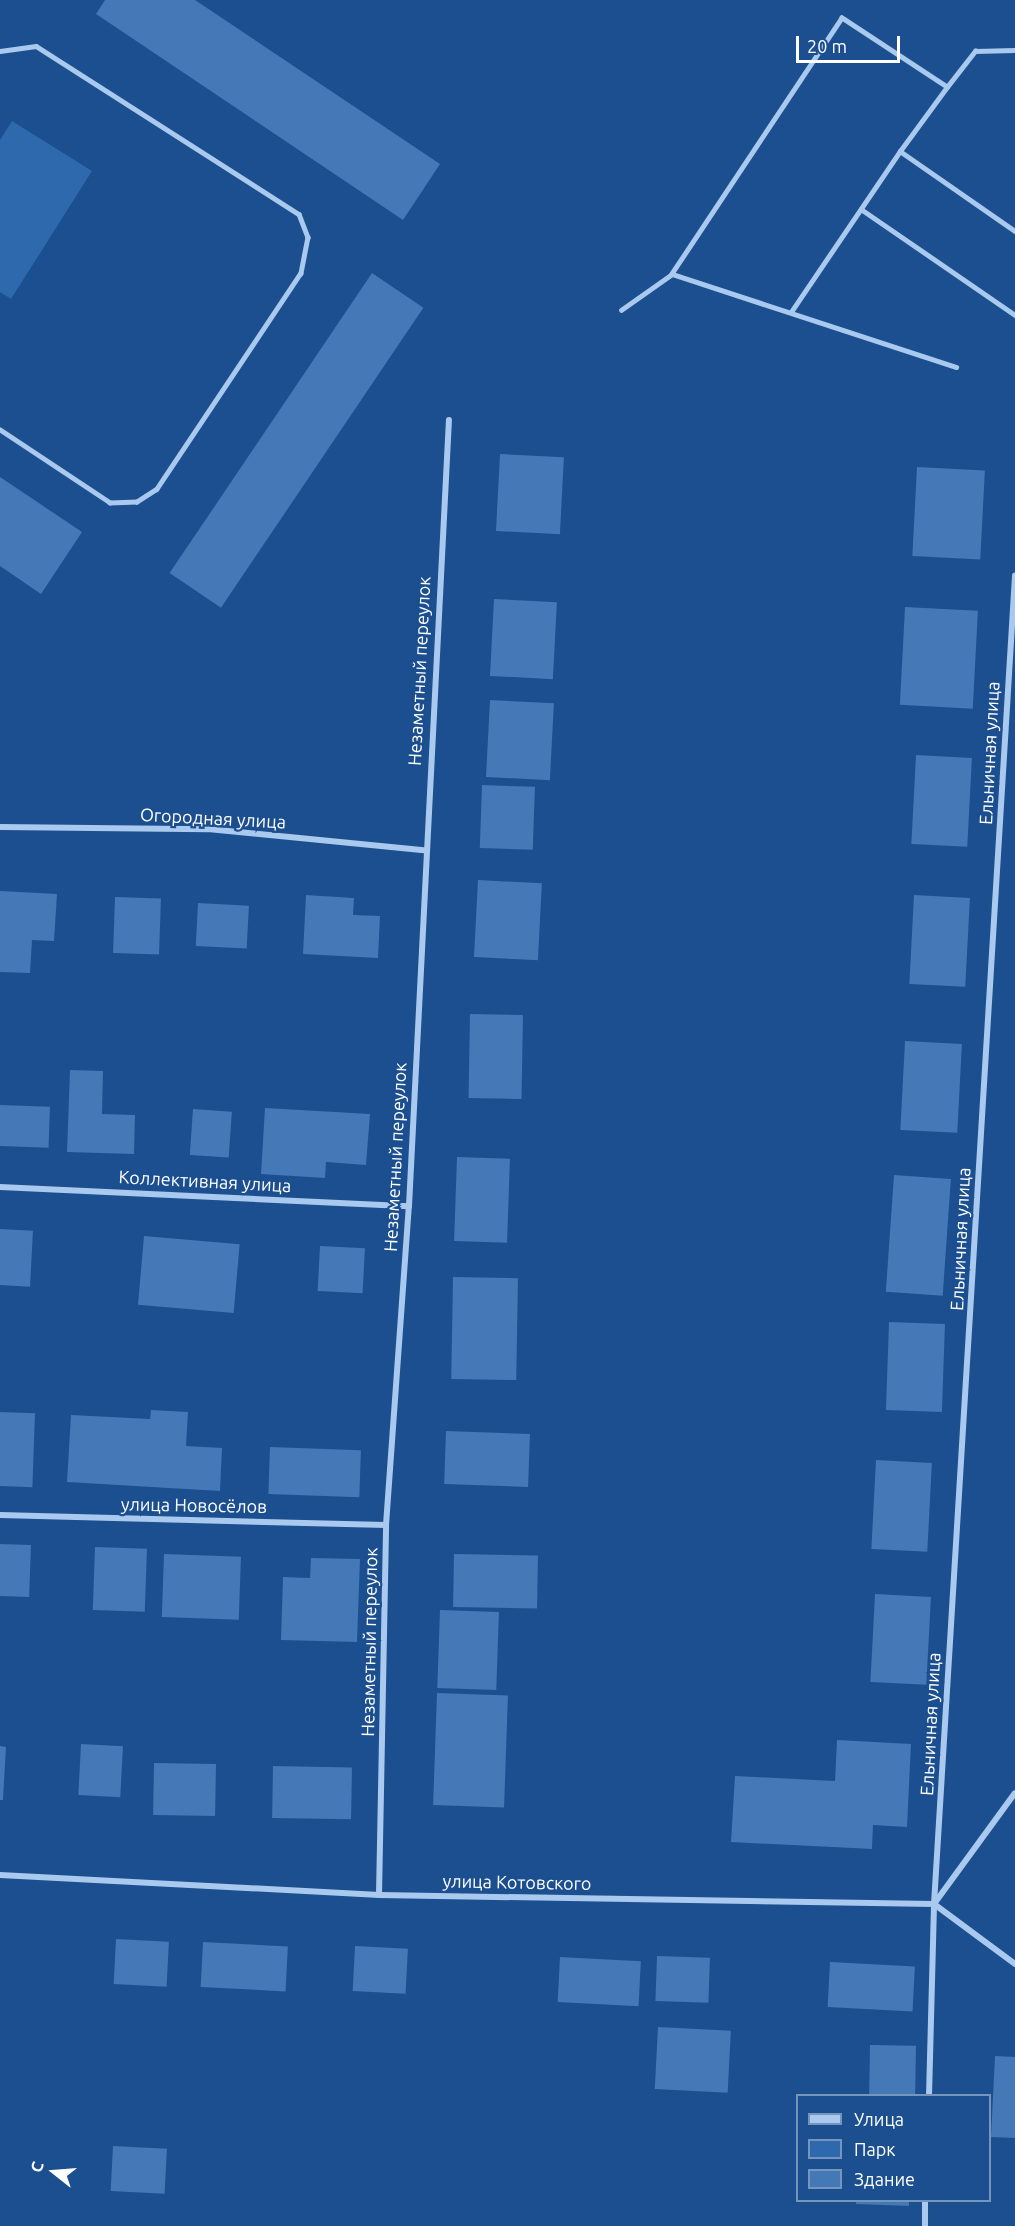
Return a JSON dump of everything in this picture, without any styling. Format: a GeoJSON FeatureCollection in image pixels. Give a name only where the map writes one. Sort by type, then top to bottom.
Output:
{"type":"FeatureCollection","features":[{"type":"Feature","properties":{"kind":"street","name":"Незаметный переулок"},"geometry":{"type":"LineString","coordinates":[[379,1895],[386,1525],[409,1206],[424,850],[449,420]]}},
{"type":"Feature","properties":{"kind":"street","name":"Ельничная улица"},"geometry":{"type":"LineString","coordinates":[[929,2094],[934,1904],[1015,574]]}},
{"type":"Feature","properties":{"kind":"street","name":"Огородная улица"},"geometry":{"type":"LineString","coordinates":[[0,827],[208,829],[424,850]]}},
{"type":"Feature","properties":{"kind":"street","name":"Коллективная улица"},"geometry":{"type":"LineString","coordinates":[[0,1187],[409,1206]]}},
{"type":"Feature","properties":{"kind":"street","name":"улица Новосёлов"},"geometry":{"type":"LineString","coordinates":[[0,1515],[386,1525]]}},
{"type":"Feature","properties":{"kind":"street"},"geometry":{"type":"LineString","coordinates":[[1015,1793],[934,1904],[1015,1964]]}},
{"type":"Feature","properties":{"kind":"street","name":"улица Котовского"},"geometry":{"type":"LineString","coordinates":[[0,1875],[379,1895],[934,1904]]}},
{"type":"Feature","properties":{"kind":"street"},"geometry":{"type":"LineString","coordinates":[[925,2226],[926,2202]]}},
{"type":"Feature","properties":{"kind":"lane"},"geometry":{"type":"LineString","coordinates":[[621,310],[672,274],[842,18],[947,87]]}},
{"type":"Feature","properties":{"kind":"lane"},"geometry":{"type":"LineString","coordinates":[[0,51],[36,46],[299,214],[308,237],[301,273],[157,489],[137,502],[110,503],[0,430]]}},
{"type":"Feature","properties":{"kind":"lane"},"geometry":{"type":"LineString","coordinates":[[791,312],[900,151],[975,51],[1015,50]]}},
{"type":"Feature","properties":{"kind":"lane"},"geometry":{"type":"LineString","coordinates":[[900,151],[1015,231]]}},
{"type":"Feature","properties":{"kind":"lane"},"geometry":{"type":"LineString","coordinates":[[861,210],[1015,315]]}},
{"type":"Feature","properties":{"kind":"lane"},"geometry":{"type":"LineString","coordinates":[[672,274],[956,367]]}},
{"type":"Feature","properties":{"kind":"green space"},"geometry":{"type":"Polygon","coordinates":[[[12,121],[92,171],[11,299],[0,292],[0,140],[12,121]]]}},
{"type":"Feature","properties":{"kind":"building"},"geometry":{"type":"Polygon","coordinates":[[[105,0],[195,0],[440,164],[403,220],[96,14],[105,0]]]}},
{"type":"Feature","properties":{"kind":"building"},"geometry":{"type":"Polygon","coordinates":[[[372,273],[423,308],[221,608],[170,573],[372,273]]]}},
{"type":"Feature","properties":{"kind":"building"},"geometry":{"type":"Polygon","coordinates":[[[500,454],[564,457],[560,534],[496,531],[500,454]]]}},
{"type":"Feature","properties":{"kind":"building"},"geometry":{"type":"Polygon","coordinates":[[[917,467],[985,471],[980,559],[912,556],[917,467]]]}},
{"type":"Feature","properties":{"kind":"building"},"geometry":{"type":"Polygon","coordinates":[[[0,477],[82,532],[41,594],[0,566],[0,477]]]}},
{"type":"Feature","properties":{"kind":"building"},"geometry":{"type":"Polygon","coordinates":[[[494,599],[557,602],[553,679],[490,676],[494,599]]]}},
{"type":"Feature","properties":{"kind":"building"},"geometry":{"type":"Polygon","coordinates":[[[905,607],[978,611],[973,709],[900,705],[905,607]]]}},
{"type":"Feature","properties":{"kind":"building"},"geometry":{"type":"Polygon","coordinates":[[[490,700],[554,703],[550,780],[486,777],[490,700]]]}},
{"type":"Feature","properties":{"kind":"building"},"geometry":{"type":"Polygon","coordinates":[[[916,755],[972,758],[967,847],[911,844],[916,755]]]}},
{"type":"Feature","properties":{"kind":"building"},"geometry":{"type":"Polygon","coordinates":[[[482,785],[535,787],[533,850],[480,848],[482,785]]]}},
{"type":"Feature","properties":{"kind":"building"},"geometry":{"type":"Polygon","coordinates":[[[478,880],[542,883],[538,960],[474,957],[478,880]]]}},
{"type":"Feature","properties":{"kind":"building"},"geometry":{"type":"Polygon","coordinates":[[[0,891],[57,894],[54,941],[32,940],[30,973],[0,972],[0,891]]]}},
{"type":"Feature","properties":{"kind":"building"},"geometry":{"type":"Polygon","coordinates":[[[306,895],[354,898],[353,915],[380,916],[378,958],[303,954],[306,895]]]}},
{"type":"Feature","properties":{"kind":"building"},"geometry":{"type":"Polygon","coordinates":[[[914,895],[970,898],[965,987],[909,984],[914,895]]]}},
{"type":"Feature","properties":{"kind":"building"},"geometry":{"type":"Polygon","coordinates":[[[115,897],[161,899],[159,955],[113,953],[115,897]]]}},
{"type":"Feature","properties":{"kind":"building"},"geometry":{"type":"Polygon","coordinates":[[[198,903],[249,906],[247,949],[196,946],[198,903]]]}},
{"type":"Feature","properties":{"kind":"building"},"geometry":{"type":"Polygon","coordinates":[[[470,1014],[523,1015],[522,1099],[469,1098],[470,1014]]]}},
{"type":"Feature","properties":{"kind":"building"},"geometry":{"type":"Polygon","coordinates":[[[905,1041],[962,1044],[957,1133],[900,1130],[905,1041]]]}},
{"type":"Feature","properties":{"kind":"building"},"geometry":{"type":"Polygon","coordinates":[[[70,1070],[103,1071],[102,1114],[135,1115],[134,1154],[67,1152],[70,1070]]]}},
{"type":"Feature","properties":{"kind":"building"},"geometry":{"type":"Polygon","coordinates":[[[0,1105],[50,1107],[49,1148],[0,1146],[0,1105]]]}},
{"type":"Feature","properties":{"kind":"building"},"geometry":{"type":"Polygon","coordinates":[[[265,1108],[370,1114],[366,1165],[326,1162],[325,1178],[261,1174],[265,1108]]]}},
{"type":"Feature","properties":{"kind":"building"},"geometry":{"type":"Polygon","coordinates":[[[193,1109],[232,1112],[229,1158],[190,1155],[193,1109]]]}},
{"type":"Feature","properties":{"kind":"building"},"geometry":{"type":"Polygon","coordinates":[[[457,1157],[510,1159],[507,1243],[454,1241],[457,1157]]]}},
{"type":"Feature","properties":{"kind":"building"},"geometry":{"type":"Polygon","coordinates":[[[894,1175],[951,1179],[943,1296],[886,1292],[894,1175]]]}},
{"type":"Feature","properties":{"kind":"building"},"geometry":{"type":"Polygon","coordinates":[[[0,1229],[33,1231],[30,1287],[0,1285],[0,1229]]]}},
{"type":"Feature","properties":{"kind":"building"},"geometry":{"type":"Polygon","coordinates":[[[144,1236],[240,1244],[234,1313],[138,1305],[144,1236]]]}},
{"type":"Feature","properties":{"kind":"building"},"geometry":{"type":"Polygon","coordinates":[[[320,1246],[365,1248],[363,1293],[318,1291],[320,1246]]]}},
{"type":"Feature","properties":{"kind":"building"},"geometry":{"type":"Polygon","coordinates":[[[453,1277],[518,1278],[516,1380],[451,1379],[453,1277]]]}},
{"type":"Feature","properties":{"kind":"building"},"geometry":{"type":"Polygon","coordinates":[[[889,1322],[945,1324],[942,1412],[886,1410],[889,1322]]]}},
{"type":"Feature","properties":{"kind":"building"},"geometry":{"type":"Polygon","coordinates":[[[151,1410],[188,1412],[186,1446],[222,1448],[220,1491],[67,1482],[71,1415],[150,1419],[151,1410]]]}},
{"type":"Feature","properties":{"kind":"building"},"geometry":{"type":"Polygon","coordinates":[[[0,1412],[35,1413],[32,1487],[0,1486],[0,1412]]]}},
{"type":"Feature","properties":{"kind":"building"},"geometry":{"type":"Polygon","coordinates":[[[446,1431],[530,1434],[528,1487],[444,1484],[446,1431]]]}},
{"type":"Feature","properties":{"kind":"building"},"geometry":{"type":"Polygon","coordinates":[[[270,1447],[361,1450],[359,1497],[268,1494],[270,1447]]]}},
{"type":"Feature","properties":{"kind":"building"},"geometry":{"type":"Polygon","coordinates":[[[876,1460],[932,1463],[927,1552],[871,1549],[876,1460]]]}},
{"type":"Feature","properties":{"kind":"building"},"geometry":{"type":"Polygon","coordinates":[[[0,1544],[31,1545],[29,1597],[0,1596],[0,1544]]]}},
{"type":"Feature","properties":{"kind":"building"},"geometry":{"type":"Polygon","coordinates":[[[95,1547],[147,1549],[145,1612],[93,1610],[95,1547]]]}},
{"type":"Feature","properties":{"kind":"building"},"geometry":{"type":"Polygon","coordinates":[[[164,1554],[241,1557],[239,1620],[162,1617],[164,1554]]]}},
{"type":"Feature","properties":{"kind":"building"},"geometry":{"type":"Polygon","coordinates":[[[454,1554],[538,1555],[537,1608],[453,1607],[454,1554]]]}},
{"type":"Feature","properties":{"kind":"building"},"geometry":{"type":"Polygon","coordinates":[[[311,1558],[360,1559],[357,1642],[281,1640],[283,1577],[310,1578],[311,1558]]]}},
{"type":"Feature","properties":{"kind":"building"},"geometry":{"type":"Polygon","coordinates":[[[875,1594],[931,1597],[926,1685],[870,1682],[875,1594]]]}},
{"type":"Feature","properties":{"kind":"building"},"geometry":{"type":"Polygon","coordinates":[[[440,1610],[499,1612],[496,1690],[437,1688],[440,1610]]]}},
{"type":"Feature","properties":{"kind":"building"},"geometry":{"type":"Polygon","coordinates":[[[437,1693],[508,1695],[504,1807],[433,1805],[437,1693]]]}},
{"type":"Feature","properties":{"kind":"building"},"geometry":{"type":"Polygon","coordinates":[[[837,1740],[911,1744],[907,1827],[873,1825],[872,1849],[731,1842],[735,1776],[835,1781],[837,1740]]]}},
{"type":"Feature","properties":{"kind":"building"},"geometry":{"type":"Polygon","coordinates":[[[81,1744],[123,1746],[120,1797],[78,1795],[81,1744]]]}},
{"type":"Feature","properties":{"kind":"building"},"geometry":{"type":"Polygon","coordinates":[[[0,1746],[6,1747],[3,1800],[0,1800],[0,1746]]]}},
{"type":"Feature","properties":{"kind":"building"},"geometry":{"type":"Polygon","coordinates":[[[154,1763],[216,1764],[215,1816],[153,1815],[154,1763]]]}},
{"type":"Feature","properties":{"kind":"building"},"geometry":{"type":"Polygon","coordinates":[[[273,1766],[352,1767],[351,1819],[272,1818],[273,1766]]]}},
{"type":"Feature","properties":{"kind":"building"},"geometry":{"type":"Polygon","coordinates":[[[116,1939],[169,1942],[167,1987],[114,1984],[116,1939]]]}},
{"type":"Feature","properties":{"kind":"building"},"geometry":{"type":"Polygon","coordinates":[[[203,1942],[288,1946],[286,1991],[201,1987],[203,1942]]]}},
{"type":"Feature","properties":{"kind":"building"},"geometry":{"type":"Polygon","coordinates":[[[355,1946],[408,1949],[406,1994],[353,1991],[355,1946]]]}},
{"type":"Feature","properties":{"kind":"building"},"geometry":{"type":"Polygon","coordinates":[[[657,1956],[710,1958],[708,2003],[655,2001],[657,1956]]]}},
{"type":"Feature","properties":{"kind":"building"},"geometry":{"type":"Polygon","coordinates":[[[560,1957],[641,1961],[639,2006],[558,2002],[560,1957]]]}},
{"type":"Feature","properties":{"kind":"building"},"geometry":{"type":"Polygon","coordinates":[[[830,1962],[915,1966],[913,2011],[828,2007],[830,1962]]]}},
{"type":"Feature","properties":{"kind":"building"},"geometry":{"type":"Polygon","coordinates":[[[658,2027],[731,2031],[728,2093],[655,2089],[658,2027]]]}},
{"type":"Feature","properties":{"kind":"building"},"geometry":{"type":"Polygon","coordinates":[[[870,2045],[916,2046],[915,2094],[869,2094],[870,2045]]]}},
{"type":"Feature","properties":{"kind":"building"},"geometry":{"type":"Polygon","coordinates":[[[995,2056],[1015,2057],[1015,2138],[991,2137],[995,2056]]]}},
{"type":"Feature","properties":{"kind":"building"},"geometry":{"type":"Polygon","coordinates":[[[113,2146],[167,2149],[165,2194],[111,2191],[113,2146]]]}},
{"type":"Feature","properties":{"kind":"building"},"geometry":{"type":"Polygon","coordinates":[[[856,2202],[909,2202],[909,2206],[856,2204],[856,2202]]]}}]}
